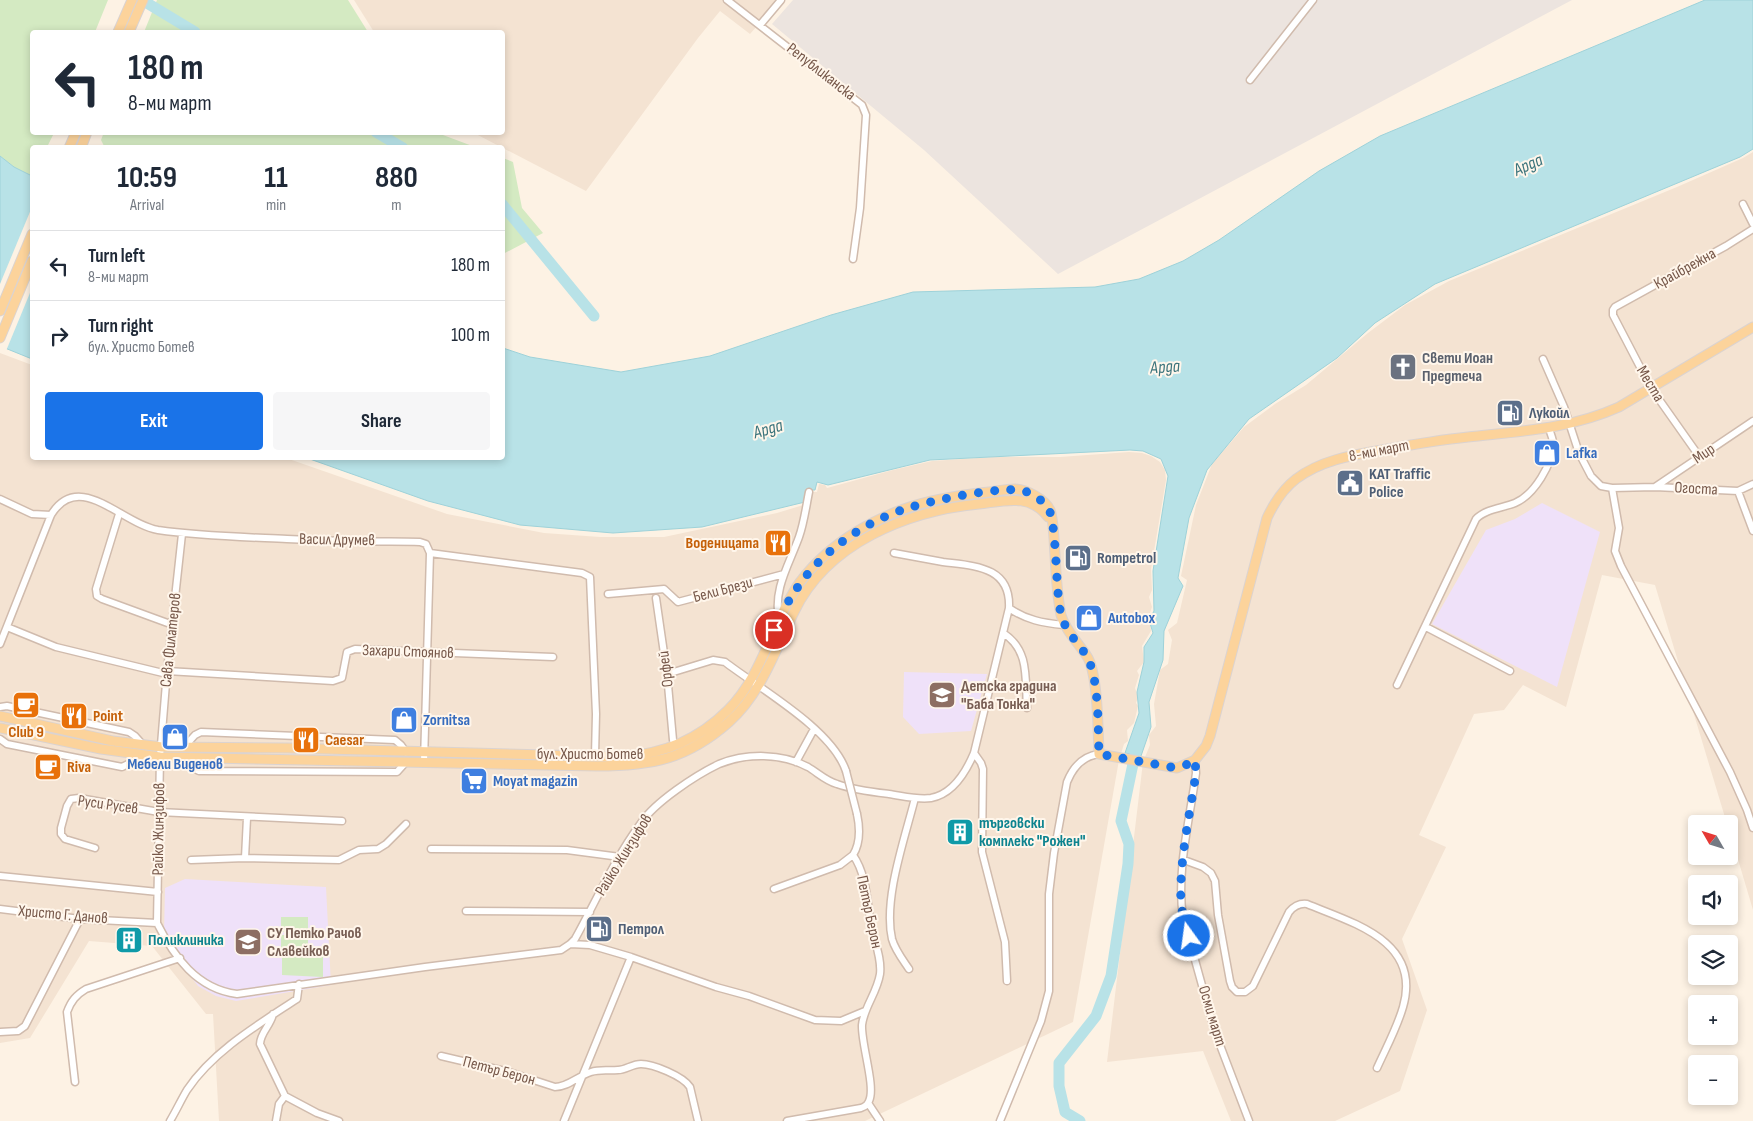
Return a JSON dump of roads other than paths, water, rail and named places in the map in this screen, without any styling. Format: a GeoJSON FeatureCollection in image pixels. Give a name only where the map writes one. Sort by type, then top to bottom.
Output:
{"type":"FeatureCollection","features":[{"type":"Feature","properties":{"kind":"main road"},"geometry":{"type":"LineString","coordinates":[[119,30],[132,0]]}},
{"type":"Feature","properties":{"kind":"main road"},"geometry":{"type":"LineString","coordinates":[[130,30],[143,0]]}},
{"type":"Feature","properties":{"kind":"main road"},"geometry":{"type":"LineString","coordinates":[[0,311],[30,239]]}},
{"type":"Feature","properties":{"kind":"main road"},"geometry":{"type":"LineString","coordinates":[[0,338],[30,266]]}},
{"type":"Feature","properties":{"kind":"main road","name":"8-ми март"},"geometry":{"type":"LineString","coordinates":[[1195,760],[1206,746],[1218,711],[1267,518],[1279,498],[1297,478],[1332,461],[1367,452],[1416,444],[1549,428],[1598,416],[1619,407],[1753,327]]}},
{"type":"Feature","properties":{"kind":"main road","name":"бул. Христо Ботев"},"geometry":{"type":"LineString","coordinates":[[0,716],[113,741],[162,747],[425,751],[624,757],[646,755],[672,748],[711,726],[736,702],[750,681],[779,619],[801,581],[816,564],[856,532],[904,509],[944,499],[1015,489],[1035,495],[1050,510],[1059,603],[1064,625],[1088,659],[1091,667],[1096,698],[1099,754]]}},
{"type":"Feature","properties":{"kind":"main road","name":"бул. Христо Ботев"},"geometry":{"type":"LineString","coordinates":[[0,728],[100,750],[160,757],[597,766],[627,766],[657,762],[682,754],[707,740],[731,721],[758,686],[796,609],[809,588],[841,554],[861,541],[885,528],[938,511],[998,502],[1027,501],[1038,506],[1052,522]]}},
{"type":"Feature","properties":{"kind":"main road"},"geometry":{"type":"LineString","coordinates":[[1099,754],[1177,768],[1195,760]]}},
{"type":"Feature","properties":{"kind":"street","name":"Републиканска"},"geometry":{"type":"LineString","coordinates":[[727,0],[822,72],[862,104],[865,109],[860,208],[853,259]]}},
{"type":"Feature","properties":{"kind":"street"},"geometry":{"type":"LineString","coordinates":[[760,25],[781,0]]}},
{"type":"Feature","properties":{"kind":"street"},"geometry":{"type":"LineString","coordinates":[[1250,80],[1313,0]]}},
{"type":"Feature","properties":{"kind":"street"},"geometry":{"type":"LineString","coordinates":[[1743,204],[1753,224]]}},
{"type":"Feature","properties":{"kind":"street","name":"Крайбрежна"},"geometry":{"type":"LineString","coordinates":[[1615,307],[1726,246],[1753,229]]}},
{"type":"Feature","properties":{"kind":"street","name":"Места"},"geometry":{"type":"LineString","coordinates":[[1615,307],[1613,315],[1651,388],[1699,456]]}},
{"type":"Feature","properties":{"kind":"street"},"geometry":{"type":"LineString","coordinates":[[1543,359],[1579,453],[1591,476],[1601,486],[1612,488],[1619,528],[1615,552],[1631,586],[1730,772],[1748,810],[1753,828]]}},
{"type":"Feature","properties":{"kind":"street","name":"Мир"},"geometry":{"type":"LineString","coordinates":[[1655,487],[1753,421]]}},
{"type":"Feature","properties":{"kind":"street"},"geometry":{"type":"LineString","coordinates":[[1397,685],[1476,519],[1482,514],[1517,502],[1530,493],[1539,482],[1552,453],[1553,442],[1549,428]]}},
{"type":"Feature","properties":{"kind":"street"},"geometry":{"type":"LineString","coordinates":[[1738,491],[1753,484]]}},
{"type":"Feature","properties":{"kind":"street","name":"Огоста"},"geometry":{"type":"LineString","coordinates":[[1612,488],[1655,487],[1738,491],[1753,531]]}},
{"type":"Feature","properties":{"kind":"street"},"geometry":{"type":"LineString","coordinates":[[779,619],[777,602],[779,586],[799,538],[809,492]]}},
{"type":"Feature","properties":{"kind":"street","name":"Васил Друмев"},"geometry":{"type":"LineString","coordinates":[[0,644],[51,515],[62,501],[71,497],[78,496],[95,499],[141,525],[151,529],[182,534],[244,538],[420,542],[426,544],[430,553],[582,573],[590,577],[596,714],[595,756]]}},
{"type":"Feature","properties":{"kind":"street"},"geometry":{"type":"LineString","coordinates":[[0,499],[32,514],[51,515]]}},
{"type":"Feature","properties":{"kind":"street"},"geometry":{"type":"LineString","coordinates":[[119,514],[96,593],[102,599],[173,625]]}},
{"type":"Feature","properties":{"kind":"street","name":"Сава Филатеров"},"geometry":{"type":"LineString","coordinates":[[162,747],[167,672],[182,534]]}},
{"type":"Feature","properties":{"kind":"street"},"geometry":{"type":"LineString","coordinates":[[424,762],[430,553]]}},
{"type":"Feature","properties":{"kind":"street","name":"Райко Жинзифов"},"geometry":{"type":"LineString","coordinates":[[567,946],[590,912],[641,823],[665,798],[720,764],[749,756],[763,756],[796,762],[838,785],[863,791],[915,798],[931,798],[952,787],[969,766],[974,753],[1009,608],[1007,588],[997,577],[985,569],[970,564],[944,562],[894,553]]}},
{"type":"Feature","properties":{"kind":"street","name":"Бели Брези"},"geometry":{"type":"LineString","coordinates":[[608,594],[664,589],[678,602],[784,574]]}},
{"type":"Feature","properties":{"kind":"street","name":"Орфей"},"geometry":{"type":"LineString","coordinates":[[656,598],[668,674],[673,740]]}},
{"type":"Feature","properties":{"kind":"street"},"geometry":{"type":"LineString","coordinates":[[1009,608],[1028,619],[1064,625]]}},
{"type":"Feature","properties":{"kind":"street"},"geometry":{"type":"LineString","coordinates":[[7,627],[56,647],[167,672]]}},
{"type":"Feature","properties":{"kind":"street"},"geometry":{"type":"LineString","coordinates":[[1426,627],[1510,671]]}},
{"type":"Feature","properties":{"kind":"street"},"geometry":{"type":"LineString","coordinates":[[1003,633],[1012,638],[1019,647],[1024,660],[1027,708]]}},
{"type":"Feature","properties":{"kind":"street","name":"Захари Стоянов"},"geometry":{"type":"LineString","coordinates":[[167,672],[333,681],[338,680],[344,674],[345,656],[351,650],[552,657]]}},
{"type":"Feature","properties":{"kind":"street","name":"Петър Берон"},"geometry":{"type":"LineString","coordinates":[[668,674],[713,660],[725,662],[814,729],[831,744],[839,756],[846,772],[857,814],[859,835],[858,844],[853,855],[859,866],[867,896],[871,925],[880,964],[877,986],[865,1011],[862,1025],[871,1087],[868,1103]]}},
{"type":"Feature","properties":{"kind":"street"},"geometry":{"type":"LineString","coordinates":[[0,708],[7,706],[129,732],[143,745]]}},
{"type":"Feature","properties":{"kind":"street"},"geometry":{"type":"LineString","coordinates":[[796,762],[814,729]]}},
{"type":"Feature","properties":{"kind":"street"},"geometry":{"type":"LineString","coordinates":[[185,746],[195,735],[201,732],[395,740],[406,752]]}},
{"type":"Feature","properties":{"kind":"street"},"geometry":{"type":"LineString","coordinates":[[0,739],[7,744],[122,768],[130,764],[138,755]]}},
{"type":"Feature","properties":{"kind":"street","name":"Райко Жинзифов"},"geometry":{"type":"LineString","coordinates":[[157,923],[160,757],[162,747]]}},
{"type":"Feature","properties":{"kind":"street"},"geometry":{"type":"LineString","coordinates":[[974,753],[981,763],[983,770],[982,852],[1005,942],[1007,980]]}},
{"type":"Feature","properties":{"kind":"street"},"geometry":{"type":"LineString","coordinates":[[1000,1121],[1040,1021],[1049,991],[1049,894],[1054,853],[1067,782],[1078,764],[1085,759],[1099,754]]}},
{"type":"Feature","properties":{"kind":"street"},"geometry":{"type":"LineString","coordinates":[[184,757],[193,768],[199,771],[397,772],[406,762]]}},
{"type":"Feature","properties":{"kind":"street","name":"Осми март"},"geometry":{"type":"LineString","coordinates":[[1195,760],[1196,773],[1181,892],[1183,917],[1215,1032],[1249,1121]]}},
{"type":"Feature","properties":{"kind":"street","name":"Руси Русев"},"geometry":{"type":"LineString","coordinates":[[95,848],[65,839],[61,834],[67,806],[71,799],[79,798],[160,812]]}},
{"type":"Feature","properties":{"kind":"street"},"geometry":{"type":"LineString","coordinates":[[909,969],[899,956],[892,939],[890,910],[895,878],[915,798]]}},
{"type":"Feature","properties":{"kind":"street"},"geometry":{"type":"LineString","coordinates":[[160,812],[247,818],[342,821]]}},
{"type":"Feature","properties":{"kind":"street"},"geometry":{"type":"LineString","coordinates":[[244,858],[247,818]]}},
{"type":"Feature","properties":{"kind":"street"},"geometry":{"type":"LineString","coordinates":[[191,860],[244,858],[339,860],[359,850],[378,849],[386,844],[406,824]]}},
{"type":"Feature","properties":{"kind":"street"},"geometry":{"type":"LineString","coordinates":[[431,849],[567,850],[620,857]]}},
{"type":"Feature","properties":{"kind":"street"},"geometry":{"type":"LineString","coordinates":[[774,889],[840,865],[853,855]]}},
{"type":"Feature","properties":{"kind":"street"},"geometry":{"type":"LineString","coordinates":[[1184,860],[1203,867],[1211,873],[1215,881],[1218,915],[1230,981],[1232,987],[1237,992],[1245,992],[1253,986],[1289,912],[1301,903],[1368,930],[1386,942],[1402,966],[1405,997],[1398,1022],[1377,1068]]}},
{"type":"Feature","properties":{"kind":"street"},"geometry":{"type":"LineString","coordinates":[[0,876],[158,892]]}},
{"type":"Feature","properties":{"kind":"street","name":"Христо Г. Данов"},"geometry":{"type":"LineString","coordinates":[[0,909],[80,919],[157,923]]}},
{"type":"Feature","properties":{"kind":"street"},"geometry":{"type":"LineString","coordinates":[[466,911],[590,912]]}},
{"type":"Feature","properties":{"kind":"street"},"geometry":{"type":"LineString","coordinates":[[0,1032],[18,1031],[25,1026],[80,919]]}},
{"type":"Feature","properties":{"kind":"street"},"geometry":{"type":"LineString","coordinates":[[157,923],[169,944],[190,973],[210,987],[237,994],[268,991],[299,984],[324,983],[425,967],[561,950],[567,946],[590,945],[631,957],[716,988],[750,996],[815,1020],[841,1021],[865,1011]]}},
{"type":"Feature","properties":{"kind":"street"},"geometry":{"type":"LineString","coordinates":[[564,1121],[631,957]]}},
{"type":"Feature","properties":{"kind":"street"},"geometry":{"type":"LineString","coordinates":[[75,1082],[67,1021],[70,1003],[78,994],[86,989],[180,958]]}},
{"type":"Feature","properties":{"kind":"street"},"geometry":{"type":"LineString","coordinates":[[170,1121],[187,1090],[206,1068],[243,1035],[297,998],[299,984]]}},
{"type":"Feature","properties":{"kind":"street"},"geometry":{"type":"LineString","coordinates":[[273,1014],[271,1023],[261,1036],[260,1044],[285,1096],[317,1113],[338,1121]]}},
{"type":"Feature","properties":{"kind":"street","name":"Петър Берон"},"geometry":{"type":"LineString","coordinates":[[441,1056],[509,1072],[555,1086],[567,1084],[584,1075],[601,1070],[619,1070],[640,1064],[648,1065],[678,1076],[690,1086],[698,1121]]}},
{"type":"Feature","properties":{"kind":"street"},"geometry":{"type":"LineString","coordinates":[[276,1121],[279,1104],[285,1096]]}},
{"type":"Feature","properties":{"kind":"street"},"geometry":{"type":"LineString","coordinates":[[787,1121],[861,1108],[868,1103],[880,1121]]}},
{"type":"Feature","properties":{"kind":"water","name":"Арда"},"geometry":{"type":"Polygon","coordinates":[[[1705,0],[1753,0],[1753,149],[1740,157],[1435,284],[1375,323],[1337,358],[1249,419],[1207,470],[1189,518],[1178,578],[1183,586],[1164,631],[1163,660],[1149,702],[1151,727],[1141,756],[1125,753],[1139,713],[1137,692],[1144,662],[1144,647],[1153,633],[1149,620],[1154,611],[1153,571],[1168,476],[1161,459],[1143,451],[1130,450],[930,460],[828,485],[817,482],[815,490],[808,490],[805,502],[702,527],[613,533],[520,525],[428,501],[313,460],[505,460],[505,349],[530,357],[621,372],[710,356],[831,315],[913,292],[1095,287],[1139,279],[1183,261],[1219,240],[1319,171],[1380,136],[1705,0]]]}},
{"type":"Feature","properties":{"kind":"water"},"geometry":{"type":"Polygon","coordinates":[[[0,156],[14,167],[30,175],[30,358],[0,346],[0,156]]]}},
{"type":"Feature","properties":{"kind":"waterway"},"geometry":{"type":"LineString","coordinates":[[142,0],[192,30]]}},
{"type":"Feature","properties":{"kind":"waterway"},"geometry":{"type":"LineString","coordinates":[[381,135],[398,145]]}},
{"type":"Feature","properties":{"kind":"waterway"},"geometry":{"type":"LineString","coordinates":[[505,208],[594,316]]}},
{"type":"Feature","properties":{"kind":"waterway"},"geometry":{"type":"LineString","coordinates":[[1080,1121],[1065,1112],[1059,1086],[1059,1063],[1096,1016],[1111,976],[1128,864],[1129,844],[1121,821],[1138,740]]}},
{"type":"Feature","properties":{"kind":"place","name":"Свети Иоан Предтеча"},"geometry":{"type":"Point","coordinates":[1403,367]}},
{"type":"Feature","properties":{"kind":"place","name":"Лукойл"},"geometry":{"type":"Point","coordinates":[1510,413]}},
{"type":"Feature","properties":{"kind":"place","name":"Lafka"},"geometry":{"type":"Point","coordinates":[1547,453]}},
{"type":"Feature","properties":{"kind":"place","name":"KAT Traffic Police"},"geometry":{"type":"Point","coordinates":[1350,483]}},
{"type":"Feature","properties":{"kind":"place","name":"Воденицата"},"geometry":{"type":"Point","coordinates":[778,543]}},
{"type":"Feature","properties":{"kind":"place","name":"Rompetrol"},"geometry":{"type":"Point","coordinates":[1078,558]}},
{"type":"Feature","properties":{"kind":"place","name":"Autobox"},"geometry":{"type":"Point","coordinates":[1089,618]}},
{"type":"Feature","properties":{"kind":"place","name":"Детска градина \"Баба Тонка\""},"geometry":{"type":"Point","coordinates":[942,695]}},
{"type":"Feature","properties":{"kind":"place","name":"Club 9"},"geometry":{"type":"Point","coordinates":[26,705]}},
{"type":"Feature","properties":{"kind":"place","name":"Point"},"geometry":{"type":"Point","coordinates":[74,716]}},
{"type":"Feature","properties":{"kind":"place","name":"Zornitsa"},"geometry":{"type":"Point","coordinates":[404,720]}},
{"type":"Feature","properties":{"kind":"place","name":"Мебели Виденов"},"geometry":{"type":"Point","coordinates":[175,737]}},
{"type":"Feature","properties":{"kind":"place","name":"Caesar"},"geometry":{"type":"Point","coordinates":[306,740]}},
{"type":"Feature","properties":{"kind":"place","name":"Riva"},"geometry":{"type":"Point","coordinates":[48,767]}},
{"type":"Feature","properties":{"kind":"place","name":"Moyat magazin"},"geometry":{"type":"Point","coordinates":[474,781]}},
{"type":"Feature","properties":{"kind":"place","name":"търговски комплекс \"Рожен\""},"geometry":{"type":"Point","coordinates":[960,832]}},
{"type":"Feature","properties":{"kind":"place","name":"Петрол"},"geometry":{"type":"Point","coordinates":[599,929]}},
{"type":"Feature","properties":{"kind":"place","name":"Поликлиника"},"geometry":{"type":"Point","coordinates":[129,940]}},
{"type":"Feature","properties":{"kind":"place","name":"СУ Петко Рачов Славейков"},"geometry":{"type":"Point","coordinates":[248,942]}}]}
